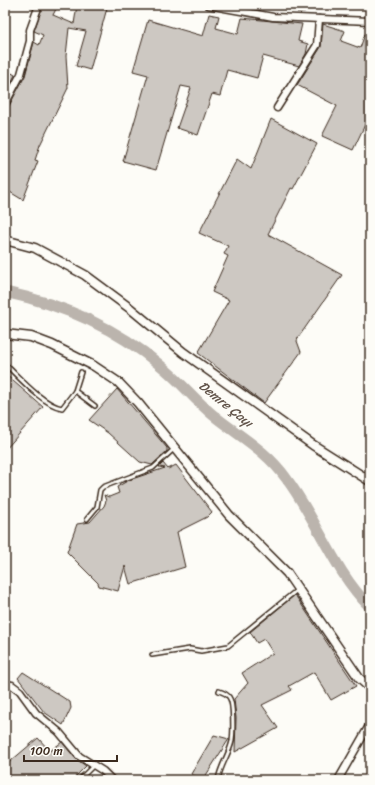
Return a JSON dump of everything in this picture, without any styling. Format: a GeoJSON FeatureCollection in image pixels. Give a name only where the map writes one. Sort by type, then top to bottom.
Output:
{"type":"FeatureCollection","features":[{"type":"Feature","properties":{"kind":"street"},"geometry":{"type":"LineString","coordinates":[[5,104],[21,74],[30,41],[30,30],[39,5]]}},
{"type":"Feature","properties":{"kind":"street"},"geometry":{"type":"LineString","coordinates":[[208,5],[273,17],[370,21]]}},
{"type":"Feature","properties":{"kind":"street"},"geometry":{"type":"LineString","coordinates":[[277,108],[317,45],[319,19]]}},
{"type":"Feature","properties":{"kind":"street"},"geometry":{"type":"LineString","coordinates":[[5,240],[35,248],[85,275],[131,309],[183,352],[313,445],[370,481]]}},
{"type":"Feature","properties":{"kind":"street"},"geometry":{"type":"LineString","coordinates":[[5,334],[31,337],[52,345],[94,366],[123,387],[229,515],[287,573],[359,678],[370,688]]}},
{"type":"Feature","properties":{"kind":"street"},"geometry":{"type":"LineString","coordinates":[[5,684],[20,691],[36,713],[59,732],[79,756],[94,765],[112,780]]}},
{"type":"Feature","properties":{"kind":"street"},"geometry":{"type":"LineString","coordinates":[[338,780],[370,724]]}},
{"type":"Feature","properties":{"kind":"lane"},"geometry":{"type":"LineString","coordinates":[[5,364],[54,407],[62,408],[75,390],[81,372]]}},
{"type":"Feature","properties":{"kind":"lane"},"geometry":{"type":"LineString","coordinates":[[75,390],[95,406]]}},
{"type":"Feature","properties":{"kind":"lane"},"geometry":{"type":"LineString","coordinates":[[87,519],[97,507],[100,490],[153,468],[174,448]]}},
{"type":"Feature","properties":{"kind":"lane"},"geometry":{"type":"LineString","coordinates":[[152,655],[190,649],[201,652],[228,646],[298,589]]}},
{"type":"Feature","properties":{"kind":"lane"},"geometry":{"type":"LineString","coordinates":[[218,691],[230,697],[232,702],[232,741],[219,772],[218,780]]}},
{"type":"Feature","properties":{"kind":"lane"},"geometry":{"type":"LineString","coordinates":[[79,780],[94,765]]}},
{"type":"Feature","properties":{"kind":"path"},"geometry":{"type":"LineString","coordinates":[[5,559],[5,566]]}},
{"type":"Feature","properties":{"kind":"building"},"geometry":{"type":"Polygon","coordinates":[[[43,5],[58,5],[53,15],[74,24],[77,5],[107,5],[107,8],[90,70],[76,66],[86,31],[69,28],[66,56],[68,88],[40,145],[35,160],[38,161],[23,200],[5,189],[5,158],[8,153],[5,151],[5,108],[9,106],[25,76],[34,42],[39,45],[43,35],[34,31],[43,5]]]}},
{"type":"Feature","properties":{"kind":"building"},"geometry":{"type":"Polygon","coordinates":[[[209,14],[219,16],[216,28],[238,34],[242,18],[302,24],[298,41],[308,44],[306,54],[299,66],[263,56],[257,78],[227,70],[220,96],[212,94],[198,135],[177,128],[191,88],[181,86],[156,170],[123,161],[148,75],[133,71],[148,20],[203,36],[209,14]]]}},
{"type":"Feature","properties":{"kind":"building"},"geometry":{"type":"Polygon","coordinates":[[[323,24],[345,31],[341,41],[360,48],[365,34],[370,36],[370,114],[353,150],[322,136],[337,106],[297,85],[321,47],[323,24]]]}},
{"type":"Feature","properties":{"kind":"building"},"geometry":{"type":"Polygon","coordinates":[[[5,69],[15,75],[8,89],[5,87],[5,69]]]}},
{"type":"Feature","properties":{"kind":"building"},"geometry":{"type":"Polygon","coordinates":[[[271,119],[317,144],[293,189],[291,188],[268,234],[342,275],[298,338],[297,341],[301,352],[264,403],[198,353],[229,300],[212,292],[228,256],[224,254],[228,246],[199,233],[237,159],[251,169],[271,119]]]}},
{"type":"Feature","properties":{"kind":"building"},"geometry":{"type":"Polygon","coordinates":[[[5,374],[43,407],[5,450],[5,374]]]}},
{"type":"Feature","properties":{"kind":"building"},"geometry":{"type":"Polygon","coordinates":[[[117,389],[167,448],[167,451],[152,465],[140,462],[108,433],[89,420],[117,389]]]}},
{"type":"Feature","properties":{"kind":"building"},"geometry":{"type":"Polygon","coordinates":[[[163,463],[168,469],[176,465],[212,512],[207,517],[177,532],[185,567],[130,584],[125,566],[118,591],[99,586],[98,583],[67,552],[77,524],[90,522],[104,506],[106,501],[104,495],[109,497],[119,493],[117,487],[129,480],[165,468],[159,467],[163,463]]]}},
{"type":"Feature","properties":{"kind":"building"},"geometry":{"type":"Polygon","coordinates":[[[295,595],[356,686],[331,700],[314,672],[289,686],[292,690],[262,705],[278,728],[235,752],[236,718],[234,699],[248,683],[242,673],[273,653],[264,639],[257,643],[250,632],[295,595]]]}},
{"type":"Feature","properties":{"kind":"building"},"geometry":{"type":"Polygon","coordinates":[[[23,672],[70,702],[71,708],[63,725],[44,712],[18,678],[23,672]]]}},
{"type":"Feature","properties":{"kind":"building"},"geometry":{"type":"Polygon","coordinates":[[[214,735],[229,739],[203,780],[191,774],[214,735]]]}},
{"type":"Feature","properties":{"kind":"building"},"geometry":{"type":"Polygon","coordinates":[[[38,738],[50,751],[62,742],[76,759],[86,766],[72,780],[5,780],[5,766],[38,738]]]}},
{"type":"Feature","properties":{"kind":"waterway","name":"Demre Çayı"},"geometry":{"type":"LineString","coordinates":[[5,292],[47,303],[87,319],[125,340],[160,365],[213,415],[261,451],[286,478],[307,510],[335,561],[357,593],[370,607]]}}]}
